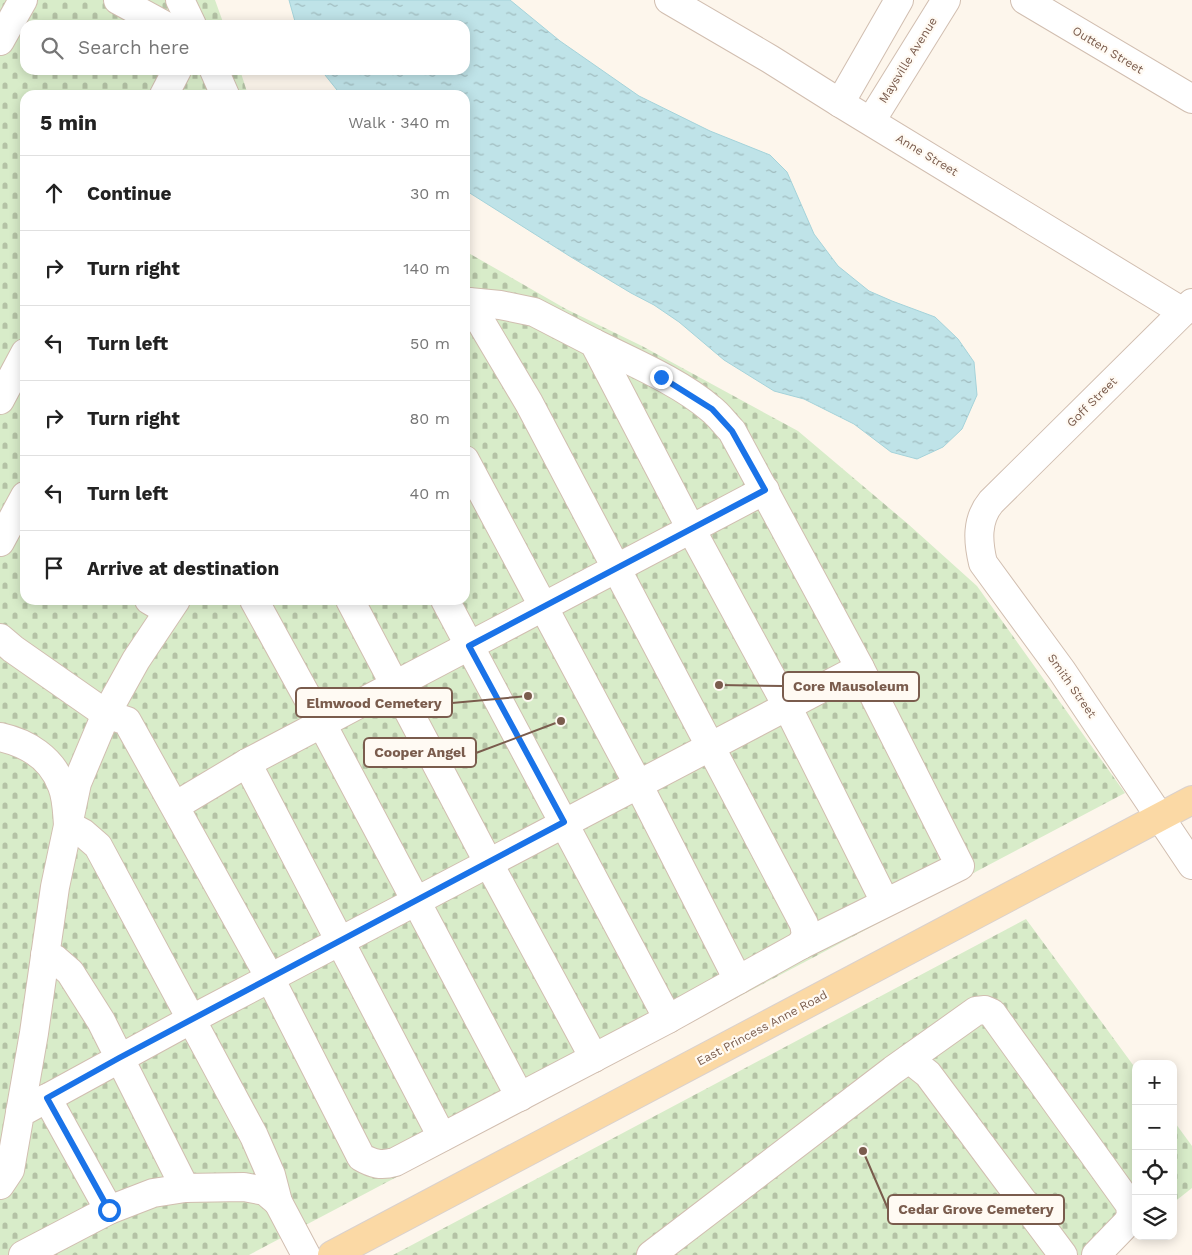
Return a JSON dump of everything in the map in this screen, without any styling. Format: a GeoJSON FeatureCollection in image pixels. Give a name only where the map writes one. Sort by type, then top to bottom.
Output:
{"type":"FeatureCollection","features":[{"type":"Feature","properties":{"kind":"main road","name":"East Princess Anne Road"},"geometry":{"type":"LineString","coordinates":[[332,1255],[1192,800]]}},
{"type":"Feature","properties":{"kind":"street"},"geometry":{"type":"LineString","coordinates":[[0,41],[22,0]]}},
{"type":"Feature","properties":{"kind":"street"},"geometry":{"type":"LineString","coordinates":[[118,0],[155,20]]}},
{"type":"Feature","properties":{"kind":"street"},"geometry":{"type":"LineString","coordinates":[[180,0],[190,20]]}},
{"type":"Feature","properties":{"kind":"street","name":"Anne Street"},"geometry":{"type":"LineString","coordinates":[[669,0],[770,59],[840,103],[1188,307]]}},
{"type":"Feature","properties":{"kind":"street"},"geometry":{"type":"LineString","coordinates":[[840,103],[899,0]]}},
{"type":"Feature","properties":{"kind":"street","name":"Maysville Avenue"},"geometry":{"type":"LineString","coordinates":[[871,121],[946,0]]}},
{"type":"Feature","properties":{"kind":"street","name":"Outten Street"},"geometry":{"type":"LineString","coordinates":[[1025,0],[1192,99]]}},
{"type":"Feature","properties":{"kind":"street"},"geometry":{"type":"LineString","coordinates":[[167,90],[174,75]]}},
{"type":"Feature","properties":{"kind":"street"},"geometry":{"type":"LineString","coordinates":[[216,75],[223,90]]}},
{"type":"Feature","properties":{"kind":"street"},"geometry":{"type":"LineString","coordinates":[[0,638],[12,649],[106,714],[127,721],[270,978],[362,1156],[373,1164],[384,1165],[394,1162],[442,1138],[668,1019],[801,944],[960,866],[860,668],[732,431],[712,409],[661,377],[534,312],[500,305],[470,303]]}},
{"type":"Feature","properties":{"kind":"street","name":"Goff Street"},"geometry":{"type":"LineString","coordinates":[[991,502],[1188,307]]}},
{"type":"Feature","properties":{"kind":"street"},"geometry":{"type":"LineString","coordinates":[[470,309],[529,403],[804,924],[806,935],[801,944]]}},
{"type":"Feature","properties":{"kind":"street"},"geometry":{"type":"LineString","coordinates":[[594,343],[691,529],[787,706],[885,902]]}},
{"type":"Feature","properties":{"kind":"street"},"geometry":{"type":"LineString","coordinates":[[0,400],[20,362]]}},
{"type":"Feature","properties":{"kind":"street"},"geometry":{"type":"LineString","coordinates":[[470,469],[638,784],[738,980]]}},
{"type":"Feature","properties":{"kind":"street"},"geometry":{"type":"LineString","coordinates":[[175,806],[247,764],[396,684],[765,490]]}},
{"type":"Feature","properties":{"kind":"street","name":"Smith Street"},"geometry":{"type":"LineString","coordinates":[[991,502],[980,524],[978,543],[983,563],[1062,671],[1192,865]]}},
{"type":"Feature","properties":{"kind":"street"},"geometry":{"type":"LineString","coordinates":[[12,532],[20,510]]}},
{"type":"Feature","properties":{"kind":"street"},"geometry":{"type":"LineString","coordinates":[[0,1185],[10,1170],[55,887],[77,783],[106,714],[164,605]]}},
{"type":"Feature","properties":{"kind":"street"},"geometry":{"type":"LineString","coordinates":[[257,605],[520,1097]]}},
{"type":"Feature","properties":{"kind":"street"},"geometry":{"type":"LineString","coordinates":[[353,605],[594,1058]]}},
{"type":"Feature","properties":{"kind":"street"},"geometry":{"type":"LineString","coordinates":[[448,605],[668,1019]]}},
{"type":"Feature","properties":{"kind":"street"},"geometry":{"type":"LineString","coordinates":[[20,1113],[119,1058],[416,900],[860,668]]}},
{"type":"Feature","properties":{"kind":"street"},"geometry":{"type":"LineString","coordinates":[[0,737],[16,740],[36,751],[52,766],[62,786],[68,825]]}},
{"type":"Feature","properties":{"kind":"street"},"geometry":{"type":"LineString","coordinates":[[247,764],[442,1138]]}},
{"type":"Feature","properties":{"kind":"street"},"geometry":{"type":"LineString","coordinates":[[68,825],[83,832],[98,846],[254,1136],[271,1174],[278,1202],[306,1255]]}},
{"type":"Feature","properties":{"kind":"street"},"geometry":{"type":"LineString","coordinates":[[45,955],[55,959],[70,972],[100,1021],[185,1188]]}},
{"type":"Feature","properties":{"kind":"street"},"geometry":{"type":"LineString","coordinates":[[651,1255],[909,1059],[976,1011],[985,1010],[992,1013],[1130,1205],[1131,1216],[1127,1224],[1096,1255]]}},
{"type":"Feature","properties":{"kind":"street"},"geometry":{"type":"LineString","coordinates":[[909,1059],[928,1074],[1062,1255]]}},
{"type":"Feature","properties":{"kind":"street"},"geometry":{"type":"LineString","coordinates":[[47,1098],[109,1210]]}},
{"type":"Feature","properties":{"kind":"street"},"geometry":{"type":"LineString","coordinates":[[23,1255],[109,1210],[153,1193],[185,1188],[244,1187],[265,1192],[278,1202]]}},
{"type":"Feature","properties":{"kind":"green space"},"geometry":{"type":"Polygon","coordinates":[[[0,0],[215,0],[222,20],[20,20],[20,75],[242,75],[246,90],[20,90],[20,605],[470,605],[470,254],[566,309],[642,346],[798,431],[908,524],[977,586],[1125,793],[249,1255],[0,1255],[0,0]]]}},
{"type":"Feature","properties":{"kind":"green space"},"geometry":{"type":"Polygon","coordinates":[[[1026,919],[1132,1064],[1132,1236],[1113,1251],[1116,1255],[393,1255],[1026,919]]]}},
{"type":"Feature","properties":{"kind":"green space"},"geometry":{"type":"Polygon","coordinates":[[[1177,1125],[1192,1146],[1192,1188],[1177,1200],[1177,1125]]]}},
{"type":"Feature","properties":{"kind":"water"},"geometry":{"type":"Polygon","coordinates":[[[289,0],[510,0],[560,41],[639,96],[710,131],[770,155],[787,172],[814,234],[838,266],[869,291],[935,317],[958,339],[974,362],[977,395],[962,429],[943,447],[917,459],[891,452],[854,424],[804,399],[774,391],[724,360],[679,322],[654,305],[571,257],[470,193],[470,90],[337,90],[325,75],[470,75],[470,20],[295,20],[289,0]]]}},
{"type":"Feature","properties":{"kind":"place","name":"Core Mausoleum"},"geometry":{"type":"Point","coordinates":[719,685]}},
{"type":"Feature","properties":{"kind":"place","name":"Elmwood Cemetery"},"geometry":{"type":"Point","coordinates":[528,696]}},
{"type":"Feature","properties":{"kind":"place","name":"Cooper Angel"},"geometry":{"type":"Point","coordinates":[561,721]}},
{"type":"Feature","properties":{"kind":"place","name":"Cedar Grove Cemetery"},"geometry":{"type":"Point","coordinates":[863,1151]}},
{"type":"Feature","properties":{"kind":"route"},"geometry":{"type":"LineString","coordinates":[[109,1210],[47,1098],[564,822],[469,646],[765,490],[732,431],[712,409],[661,377]]}}]}
